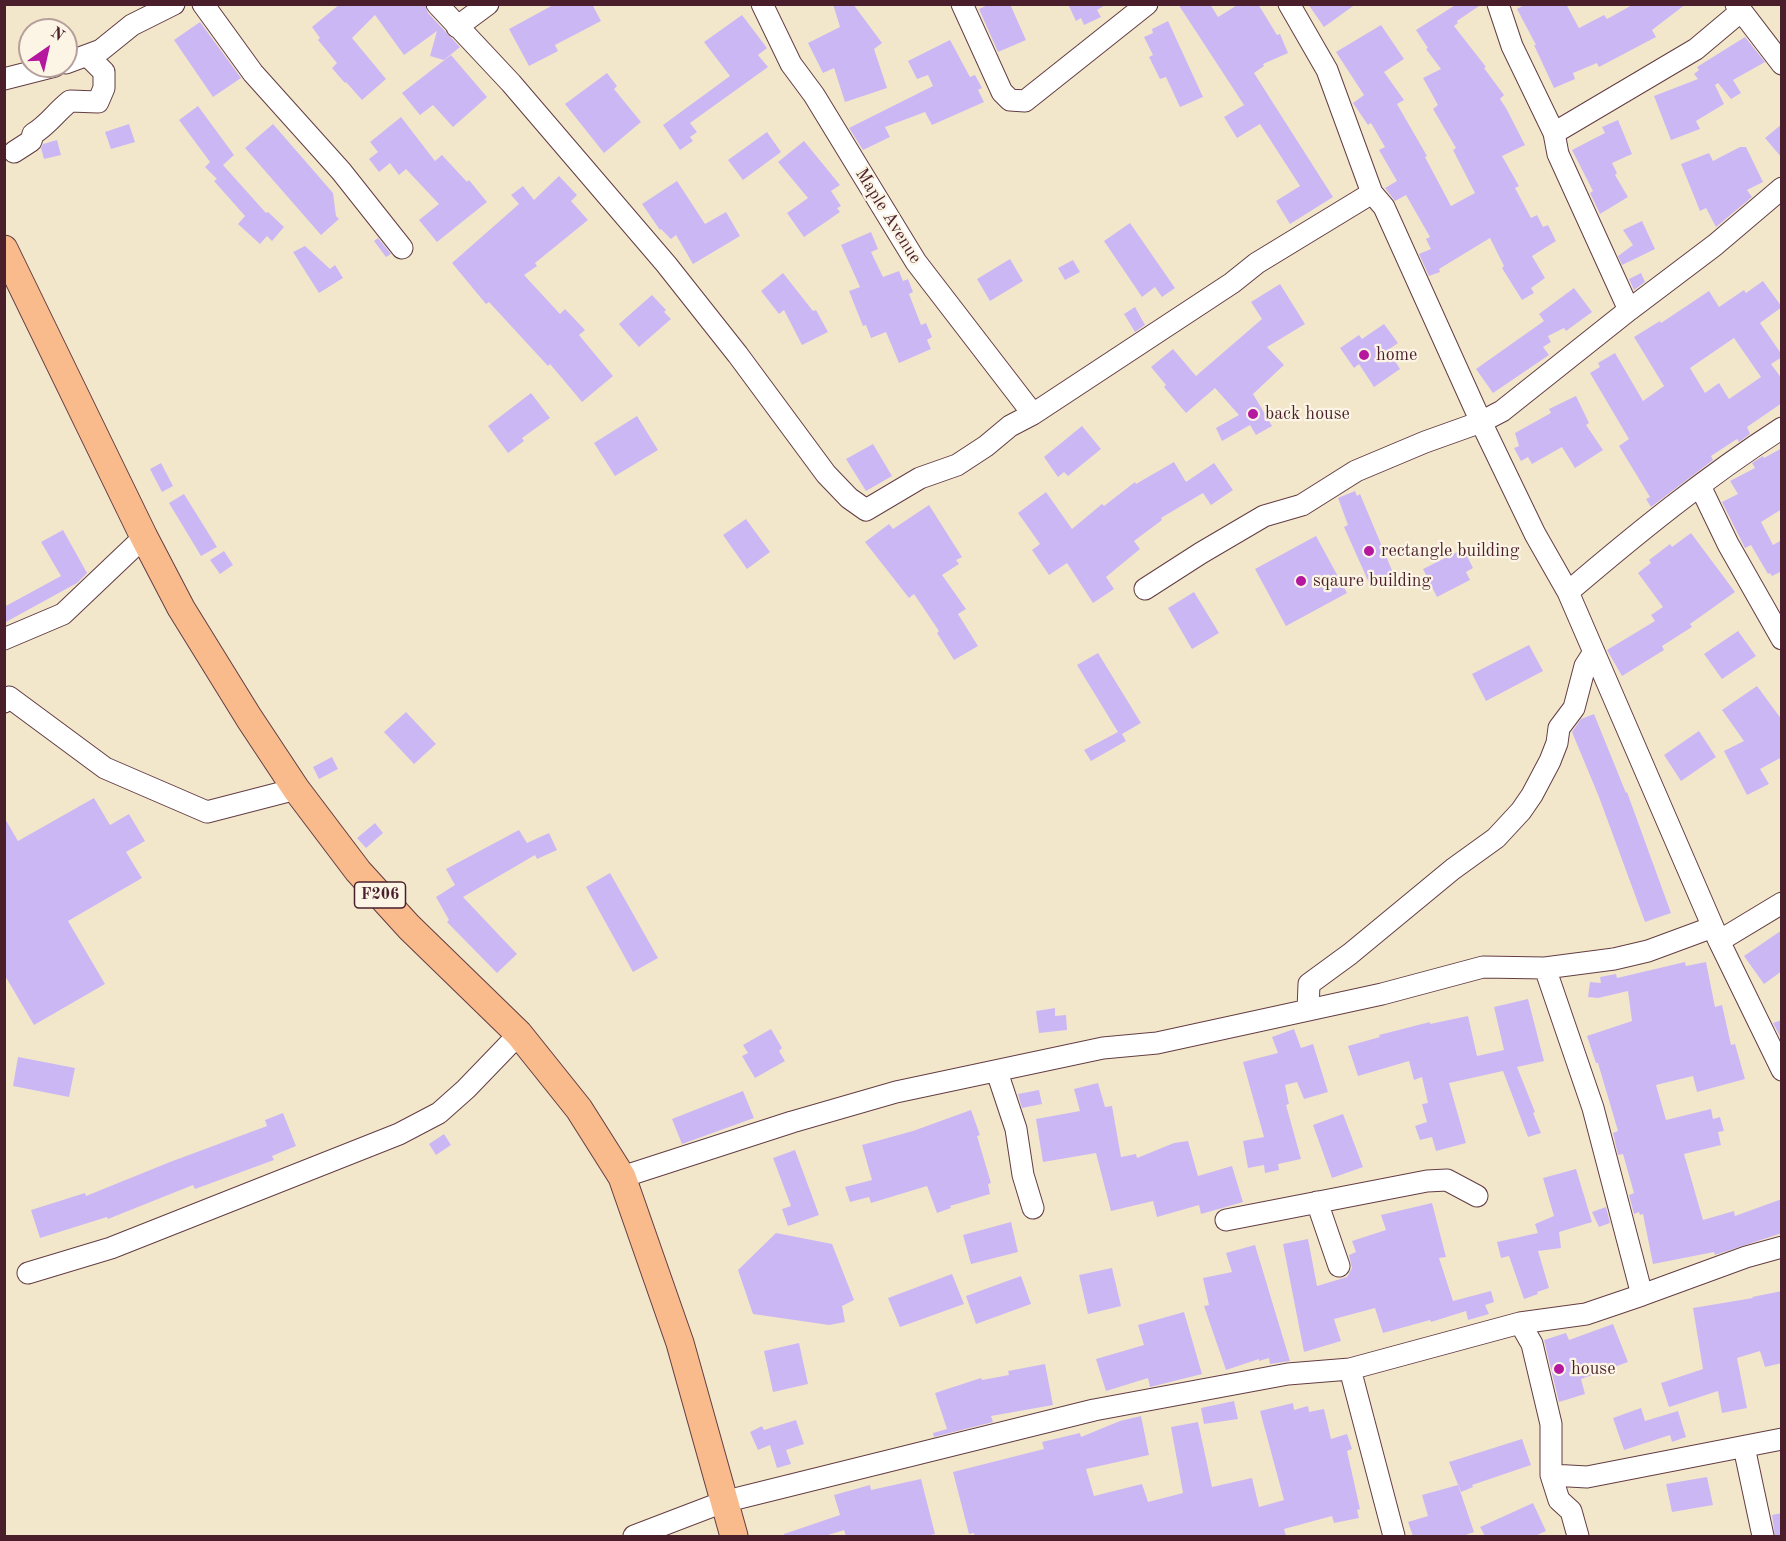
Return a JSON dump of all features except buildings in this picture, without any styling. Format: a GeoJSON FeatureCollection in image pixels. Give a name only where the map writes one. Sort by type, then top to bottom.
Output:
{"type":"FeatureCollection","features":[{"type":"Feature","properties":{"kind":"main road","name":"F206"},"geometry":{"type":"LineString","coordinates":[[4,249],[181,608],[215,665],[296,789],[358,870],[409,927],[519,1034],[579,1109],[622,1177],[680,1343],[734,1536]]}},
{"type":"Feature","properties":{"kind":"street"},"geometry":{"type":"LineString","coordinates":[[78,59],[101,50],[132,25],[174,4]]}},
{"type":"Feature","properties":{"kind":"street"},"geometry":{"type":"LineString","coordinates":[[203,4],[253,73],[341,171],[402,248]]}},
{"type":"Feature","properties":{"kind":"street"},"geometry":{"type":"LineString","coordinates":[[437,4],[511,83],[659,255],[826,474],[857,505],[866,510],[920,478],[957,465],[986,446],[1010,426],[1034,414],[1232,283],[1257,263],[1372,193]]}},
{"type":"Feature","properties":{"kind":"street"},"geometry":{"type":"LineString","coordinates":[[457,27],[488,4]]}},
{"type":"Feature","properties":{"kind":"street","name":"Maple Avenue"},"geometry":{"type":"LineString","coordinates":[[762,4],[791,64],[814,95],[916,262],[1034,414]]}},
{"type":"Feature","properties":{"kind":"street"},"geometry":{"type":"LineString","coordinates":[[962,4],[1002,92],[1010,99],[1025,101],[1147,4]]}},
{"type":"Feature","properties":{"kind":"street"},"geometry":{"type":"LineString","coordinates":[[1289,4],[1327,70],[1372,193],[1384,207],[1481,422],[1535,534],[1568,592],[1716,934],[1782,1070]]}},
{"type":"Feature","properties":{"kind":"street"},"geometry":{"type":"LineString","coordinates":[[1498,4],[1512,46],[1554,133],[1558,154],[1629,310]]}},
{"type":"Feature","properties":{"kind":"street"},"geometry":{"type":"LineString","coordinates":[[1554,133],[1696,49],[1738,8],[1782,64]]}},
{"type":"Feature","properties":{"kind":"street"},"geometry":{"type":"LineString","coordinates":[[14,152],[31,141],[33,134],[49,125],[54,115],[70,101],[99,102],[104,88],[104,72],[88,56]]}},
{"type":"Feature","properties":{"kind":"street"},"geometry":{"type":"LineString","coordinates":[[1145,589],[1264,516],[1302,505],[1356,471],[1425,442],[1481,422],[1502,411],[1715,244],[1782,188]]}},
{"type":"Feature","properties":{"kind":"street"},"geometry":{"type":"LineString","coordinates":[[1568,592],[1700,486],[1782,428]]}},
{"type":"Feature","properties":{"kind":"street"},"geometry":{"type":"LineString","coordinates":[[1700,486],[1728,544],[1782,639]]}},
{"type":"Feature","properties":{"kind":"street"},"geometry":{"type":"LineString","coordinates":[[4,639],[63,614],[144,537]]}},
{"type":"Feature","properties":{"kind":"street"},"geometry":{"type":"LineString","coordinates":[[1308,1010],[1309,984],[1350,954],[1453,869],[1496,838],[1521,812],[1550,760],[1557,743],[1559,728],[1574,708],[1585,666],[1594,652]]}},
{"type":"Feature","properties":{"kind":"street"},"geometry":{"type":"LineString","coordinates":[[4,702],[9,697],[105,768],[209,821],[296,789]]}},
{"type":"Feature","properties":{"kind":"street"},"geometry":{"type":"LineString","coordinates":[[622,1177],[792,1122],[885,1095],[1103,1048],[1157,1043],[1382,994],[1482,966],[1545,968],[1580,965],[1648,951],[1716,934],[1782,903]]}},
{"type":"Feature","properties":{"kind":"street"},"geometry":{"type":"LineString","coordinates":[[1545,968],[1593,1108],[1642,1295]]}},
{"type":"Feature","properties":{"kind":"street"},"geometry":{"type":"LineString","coordinates":[[28,1273],[111,1248],[399,1134],[439,1113],[466,1089],[519,1034]]}},
{"type":"Feature","properties":{"kind":"street"},"geometry":{"type":"LineString","coordinates":[[997,1072],[1016,1129],[1023,1175],[1033,1208]]}},
{"type":"Feature","properties":{"kind":"street"},"geometry":{"type":"LineString","coordinates":[[1226,1220],[1426,1181],[1448,1180],[1477,1196]]}},
{"type":"Feature","properties":{"kind":"street"},"geometry":{"type":"LineString","coordinates":[[1317,1202],[1339,1266]]}},
{"type":"Feature","properties":{"kind":"street"},"geometry":{"type":"LineString","coordinates":[[634,1536],[723,1502],[1094,1410],[1288,1374],[1350,1369],[1520,1323],[1586,1314],[1746,1257],[1782,1247]]}},
{"type":"Feature","properties":{"kind":"street"},"geometry":{"type":"LineString","coordinates":[[1520,1323],[1532,1344],[1551,1424],[1551,1475],[1559,1500],[1571,1511],[1578,1536]]}},
{"type":"Feature","properties":{"kind":"street"},"geometry":{"type":"LineString","coordinates":[[1350,1369],[1391,1536]]}},
{"type":"Feature","properties":{"kind":"street"},"geometry":{"type":"LineString","coordinates":[[1551,1475],[1587,1477],[1782,1439]]}},
{"type":"Feature","properties":{"kind":"street"},"geometry":{"type":"LineString","coordinates":[[1744,1447],[1763,1536]]}},
{"type":"Feature","properties":{"kind":"street"},"geometry":{"type":"LineString","coordinates":[[1559,1500],[1587,1477]]}},
{"type":"Feature","properties":{"kind":"place","name":"home"},"geometry":{"type":"Point","coordinates":[1364,355]}},
{"type":"Feature","properties":{"kind":"place","name":"back house"},"geometry":{"type":"Point","coordinates":[1253,414]}},
{"type":"Feature","properties":{"kind":"place","name":"rectangle building"},"geometry":{"type":"Point","coordinates":[1369,551]}},
{"type":"Feature","properties":{"kind":"place","name":"sqaure building"},"geometry":{"type":"Point","coordinates":[1301,581]}},
{"type":"Feature","properties":{"kind":"place","name":"house"},"geometry":{"type":"Point","coordinates":[1559,1369]}}]}
